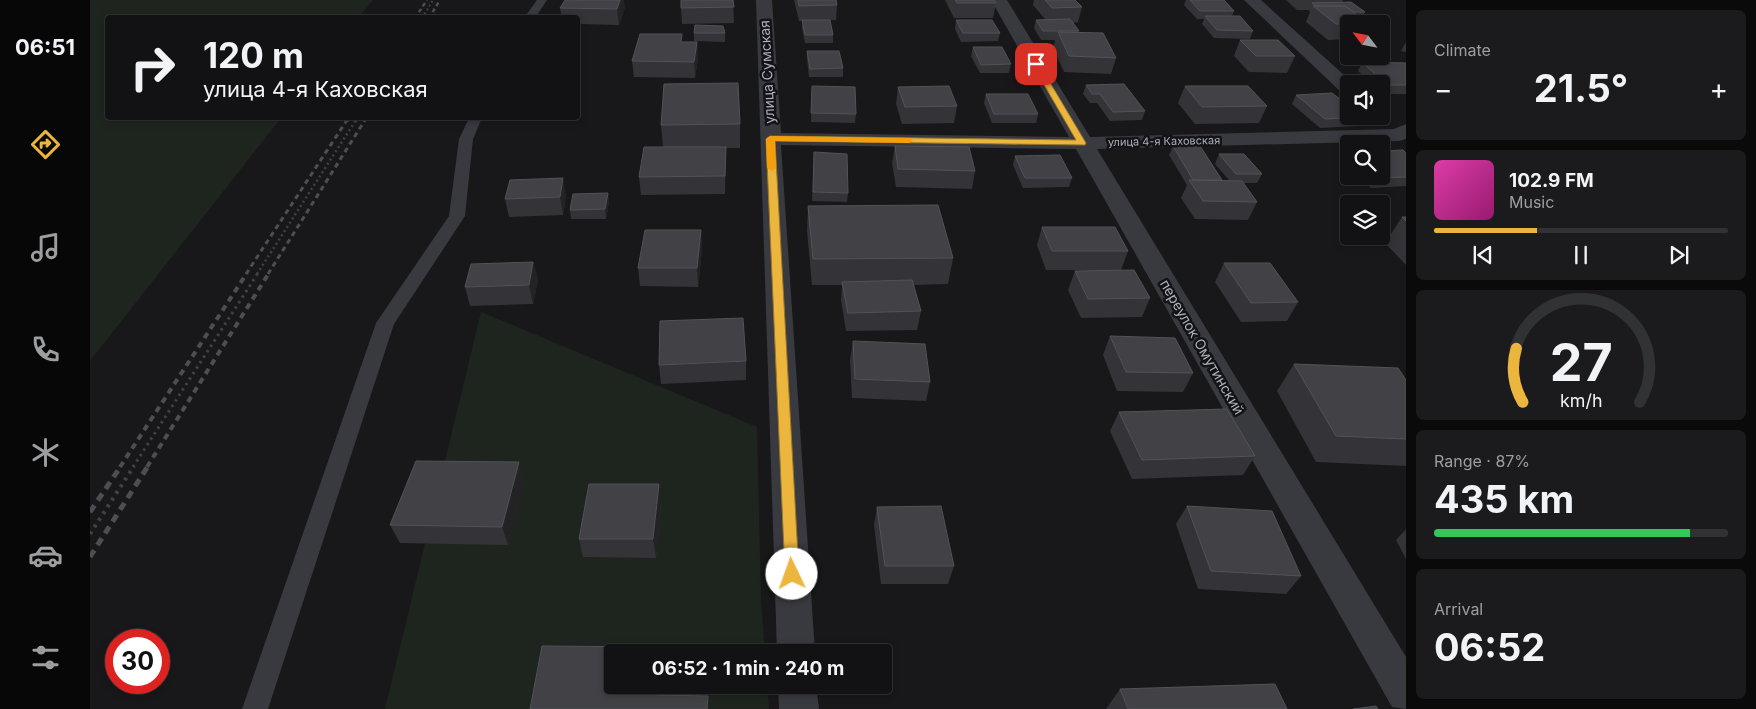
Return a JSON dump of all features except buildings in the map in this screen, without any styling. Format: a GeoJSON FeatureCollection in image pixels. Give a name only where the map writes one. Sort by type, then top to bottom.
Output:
{"type":"FeatureCollection","features":[{"type":"Feature","properties":{"kind":"street","name":"улица Сумская"},"geometry":{"type":"LineString","coordinates":[[764,0],[796,644]]}},
{"type":"Feature","properties":{"kind":"street","name":"переулок Омутинский"},"geometry":{"type":"LineString","coordinates":[[999,0],[1406,693]]}},
{"type":"Feature","properties":{"kind":"street"},"geometry":{"type":"LineString","coordinates":[[1252,0],[1340,81]]}},
{"type":"Feature","properties":{"kind":"street"},"geometry":{"type":"LineString","coordinates":[[1390,124],[1404,135]]}},
{"type":"Feature","properties":{"kind":"street","name":"улица 4-я Каховская"},"geometry":{"type":"LineString","coordinates":[[770,139],[1082,143],[1404,135]]}},
{"type":"Feature","properties":{"kind":"street"},"geometry":{"type":"LineString","coordinates":[[798,694],[799,709]]}},
{"type":"Feature","properties":{"kind":"lane"},"geometry":{"type":"LineString","coordinates":[[531,15],[542,0]]}},
{"type":"Feature","properties":{"kind":"lane"},"geometry":{"type":"LineString","coordinates":[[255,709],[386,323],[456,216],[466,139],[474,120]]}},
{"type":"Feature","properties":{"kind":"path"},"geometry":{"type":"LineString","coordinates":[[424,15],[433,0]]}},
{"type":"Feature","properties":{"kind":"path"},"geometry":{"type":"LineString","coordinates":[[90,534],[357,120]]}},
{"type":"Feature","properties":{"kind":"shaded area"},"geometry":{"type":"Polygon","coordinates":[[[90,0],[373,0],[361,15],[105,15],[105,120],[279,120],[90,361],[90,0]]]}},
{"type":"Feature","properties":{"kind":"shaded area"},"geometry":{"type":"Polygon","coordinates":[[[481,312],[757,427],[761,602],[764,644],[604,644],[604,694],[768,694],[769,709],[385,709],[481,312]]]}},
{"type":"Feature","properties":{"kind":"railway"},"geometry":{"type":"LineString","coordinates":[[417,15],[427,0]]}},
{"type":"Feature","properties":{"kind":"railway"},"geometry":{"type":"LineString","coordinates":[[431,15],[440,0]]}},
{"type":"Feature","properties":{"kind":"railway"},"geometry":{"type":"LineString","coordinates":[[246,274],[347,120]]}},
{"type":"Feature","properties":{"kind":"railway"},"geometry":{"type":"LineString","coordinates":[[268,274],[365,120]]}},
{"type":"Feature","properties":{"kind":"railway"},"geometry":{"type":"LineString","coordinates":[[120,467],[247,273]]}},
{"type":"Feature","properties":{"kind":"railway"},"geometry":{"type":"LineString","coordinates":[[147,467],[269,273]]}},
{"type":"Feature","properties":{"kind":"railway"},"geometry":{"type":"LineString","coordinates":[[90,512],[121,466]]}},
{"type":"Feature","properties":{"kind":"railway"},"geometry":{"type":"LineString","coordinates":[[90,557],[148,466]]}},
{"type":"Feature","properties":{"kind":"slow traffic"},"geometry":{"type":"LineString","coordinates":[[772,168],[770,139],[909,141]]}},
{"type":"Feature","properties":{"kind":"route"},"geometry":{"type":"LineString","coordinates":[[792,574],[770,139],[1082,143],[1036,64]]}}]}
